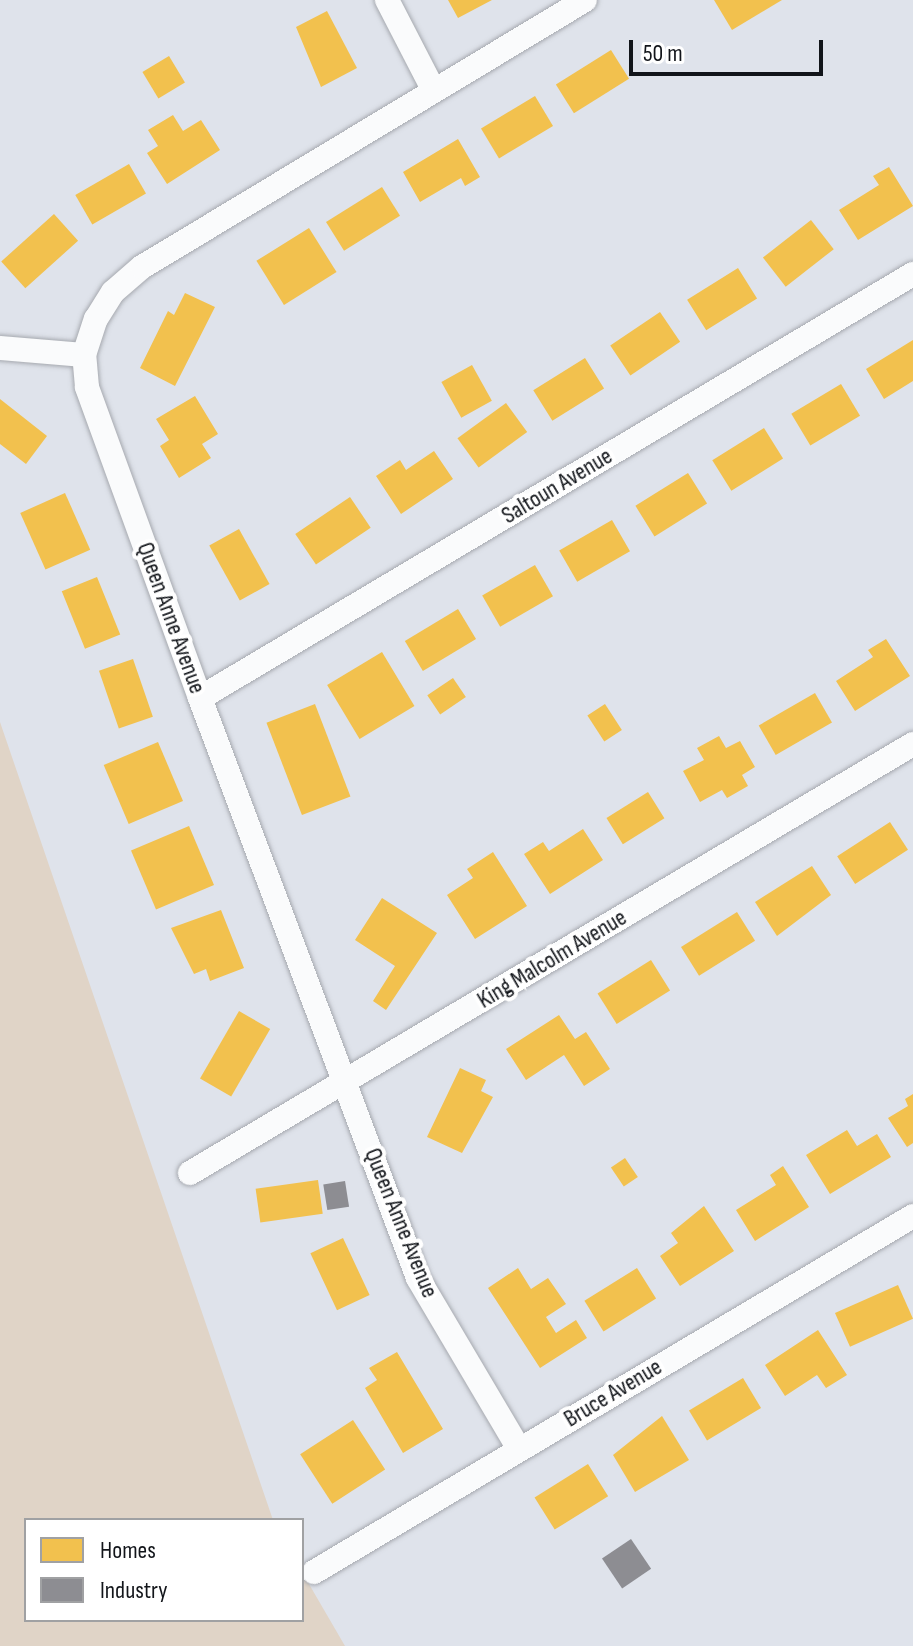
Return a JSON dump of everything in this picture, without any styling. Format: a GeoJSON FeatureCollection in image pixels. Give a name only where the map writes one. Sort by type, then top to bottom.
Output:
{"type":"FeatureCollection","features":[{"type":"Feature","properties":{"kind":"street"},"geometry":{"type":"LineString","coordinates":[[387,0],[433,89]]}},
{"type":"Feature","properties":{"kind":"street","name":"Queen Anne Avenue"},"geometry":{"type":"LineString","coordinates":[[519,1449],[418,1278],[87,387],[84,355],[96,319],[113,292],[142,267],[585,0]]}},
{"type":"Feature","properties":{"kind":"street","name":"Saltoun Avenue"},"geometry":{"type":"LineString","coordinates":[[200,698],[913,274]]}},
{"type":"Feature","properties":{"kind":"street"},"geometry":{"type":"LineString","coordinates":[[0,348],[84,355]]}},
{"type":"Feature","properties":{"kind":"street","name":"King Malcolm Avenue"},"geometry":{"type":"LineString","coordinates":[[190,1173],[913,744]]}},
{"type":"Feature","properties":{"kind":"street","name":"Bruce Avenue"},"geometry":{"type":"LineString","coordinates":[[314,1572],[913,1216]]}},
{"type":"Feature","properties":{"kind":"shaded area"},"geometry":{"type":"Polygon","coordinates":[[[0,722],[272,1518],[24,1518],[24,1622],[304,1622],[304,1575],[345,1646],[0,1646],[0,722]]]}},
{"type":"Feature","properties":{"kind":"building: Homes"},"geometry":{"type":"Polygon","coordinates":[[[448,0],[492,0],[458,18],[448,0]]]}},
{"type":"Feature","properties":{"kind":"building: Homes"},"geometry":{"type":"Polygon","coordinates":[[[714,0],[782,0],[732,30],[714,0]]]}},
{"type":"Feature","properties":{"kind":"building: Homes"},"geometry":{"type":"Polygon","coordinates":[[[327,11],[357,68],[321,87],[296,27],[327,11]]]}},
{"type":"Feature","properties":{"kind":"building: Homes"},"geometry":{"type":"Polygon","coordinates":[[[611,50],[629,79],[574,113],[556,84],[611,50]]]}},
{"type":"Feature","properties":{"kind":"building: Homes"},"geometry":{"type":"Polygon","coordinates":[[[169,56],[185,83],[158,99],[142,72],[169,56]]]}},
{"type":"Feature","properties":{"kind":"building: Homes"},"geometry":{"type":"Polygon","coordinates":[[[535,96],[553,126],[499,158],[481,128],[535,96]]]}},
{"type":"Feature","properties":{"kind":"building: Homes"},"geometry":{"type":"Polygon","coordinates":[[[173,115],[183,131],[201,120],[220,150],[167,184],[147,153],[158,146],[148,130],[173,115]]]}},
{"type":"Feature","properties":{"kind":"building: Homes"},"geometry":{"type":"Polygon","coordinates":[[[458,139],[480,177],[465,186],[461,178],[420,202],[403,172],[458,139]]]}},
{"type":"Feature","properties":{"kind":"building: Homes"},"geometry":{"type":"Polygon","coordinates":[[[129,164],[146,193],[92,224],[75,195],[129,164]]]}},
{"type":"Feature","properties":{"kind":"building: Homes"},"geometry":{"type":"Polygon","coordinates":[[[889,167],[913,206],[858,240],[839,210],[879,185],[873,176],[889,167]]]}},
{"type":"Feature","properties":{"kind":"building: Homes"},"geometry":{"type":"Polygon","coordinates":[[[382,187],[400,216],[344,251],[326,222],[382,187]]]}},
{"type":"Feature","properties":{"kind":"building: Homes"},"geometry":{"type":"Polygon","coordinates":[[[54,214],[78,241],[25,288],[1,262],[54,214]]]}},
{"type":"Feature","properties":{"kind":"building: Homes"},"geometry":{"type":"Polygon","coordinates":[[[811,220],[834,249],[786,287],[763,258],[811,220]]]}},
{"type":"Feature","properties":{"kind":"building: Homes"},"geometry":{"type":"Polygon","coordinates":[[[309,228],[337,272],[284,305],[256,261],[309,228]]]}},
{"type":"Feature","properties":{"kind":"building: Homes"},"geometry":{"type":"Polygon","coordinates":[[[738,268],[757,299],[706,330],[687,300],[738,268]]]}},
{"type":"Feature","properties":{"kind":"building: Homes"},"geometry":{"type":"Polygon","coordinates":[[[185,293],[215,307],[175,386],[140,368],[168,311],[174,315],[185,293]]]}},
{"type":"Feature","properties":{"kind":"building: Homes"},"geometry":{"type":"Polygon","coordinates":[[[660,312],[680,342],[630,375],[610,346],[660,312]]]}},
{"type":"Feature","properties":{"kind":"building: Homes"},"geometry":{"type":"Polygon","coordinates":[[[913,340],[913,381],[884,399],[866,369],[913,340]]]}},
{"type":"Feature","properties":{"kind":"building: Homes"},"geometry":{"type":"Polygon","coordinates":[[[585,358],[604,389],[552,421],[533,390],[585,358]]]}},
{"type":"Feature","properties":{"kind":"building: Homes"},"geometry":{"type":"Polygon","coordinates":[[[472,365],[492,401],[461,418],[441,382],[472,365]]]}},
{"type":"Feature","properties":{"kind":"building: Homes"},"geometry":{"type":"Polygon","coordinates":[[[841,384],[860,416],[810,446],[791,414],[841,384]]]}},
{"type":"Feature","properties":{"kind":"building: Homes"},"geometry":{"type":"Polygon","coordinates":[[[195,396],[218,434],[202,444],[211,458],[179,478],[160,446],[169,440],[156,419],[195,396]]]}},
{"type":"Feature","properties":{"kind":"building: Homes"},"geometry":{"type":"Polygon","coordinates":[[[0,399],[47,436],[26,464],[0,444],[0,399]]]}},
{"type":"Feature","properties":{"kind":"building: Homes"},"geometry":{"type":"Polygon","coordinates":[[[506,403],[527,432],[479,467],[457,438],[506,403]]]}},
{"type":"Feature","properties":{"kind":"building: Homes"},"geometry":{"type":"Polygon","coordinates":[[[764,428],[783,459],[731,491],[712,460],[764,428]]]}},
{"type":"Feature","properties":{"kind":"building: Homes"},"geometry":{"type":"Polygon","coordinates":[[[434,451],[453,479],[401,514],[376,476],[400,460],[406,470],[434,451]]]}},
{"type":"Feature","properties":{"kind":"building: Homes"},"geometry":{"type":"Polygon","coordinates":[[[688,473],[707,504],[654,536],[635,506],[688,473]]]}},
{"type":"Feature","properties":{"kind":"building: Homes"},"geometry":{"type":"Polygon","coordinates":[[[65,493],[90,550],[45,570],[20,513],[65,493]]]}},
{"type":"Feature","properties":{"kind":"building: Homes"},"geometry":{"type":"Polygon","coordinates":[[[350,497],[371,528],[316,565],[295,534],[350,497]]]}},
{"type":"Feature","properties":{"kind":"building: Homes"},"geometry":{"type":"Polygon","coordinates":[[[612,520],[630,551],[577,582],[559,550],[612,520]]]}},
{"type":"Feature","properties":{"kind":"building: Homes"},"geometry":{"type":"Polygon","coordinates":[[[239,529],[270,584],[240,601],[209,545],[239,529]]]}},
{"type":"Feature","properties":{"kind":"building: Homes"},"geometry":{"type":"Polygon","coordinates":[[[535,565],[553,596],[500,627],[482,596],[535,565]]]}},
{"type":"Feature","properties":{"kind":"building: Homes"},"geometry":{"type":"Polygon","coordinates":[[[97,577],[120,634],[85,649],[62,591],[97,577]]]}},
{"type":"Feature","properties":{"kind":"building: Homes"},"geometry":{"type":"Polygon","coordinates":[[[458,609],[476,639],[423,671],[405,641],[458,609]]]}},
{"type":"Feature","properties":{"kind":"building: Homes"},"geometry":{"type":"Polygon","coordinates":[[[886,639],[910,676],[855,711],[836,681],[873,657],[868,650],[886,639]]]}},
{"type":"Feature","properties":{"kind":"building: Homes"},"geometry":{"type":"Polygon","coordinates":[[[382,652],[414,706],[360,739],[327,685],[382,652]]]}},
{"type":"Feature","properties":{"kind":"building: Homes"},"geometry":{"type":"Polygon","coordinates":[[[133,659],[153,717],[119,728],[99,671],[133,659]]]}},
{"type":"Feature","properties":{"kind":"building: Homes"},"geometry":{"type":"Polygon","coordinates":[[[453,678],[466,697],[440,714],[427,695],[453,678]]]}},
{"type":"Feature","properties":{"kind":"building: Homes"},"geometry":{"type":"Polygon","coordinates":[[[815,693],[832,722],[776,755],[759,726],[815,693]]]}},
{"type":"Feature","properties":{"kind":"building: Homes"},"geometry":{"type":"Polygon","coordinates":[[[315,704],[350,796],[302,815],[266,723],[315,704]]]}},
{"type":"Feature","properties":{"kind":"building: Homes"},"geometry":{"type":"Polygon","coordinates":[[[605,704],[622,730],[604,741],[587,715],[605,704]]]}},
{"type":"Feature","properties":{"kind":"building: Homes"},"geometry":{"type":"Polygon","coordinates":[[[719,736],[726,748],[740,741],[755,767],[742,775],[748,786],[727,798],[722,790],[700,802],[683,771],[704,760],[697,748],[719,736]]]}},
{"type":"Feature","properties":{"kind":"building: Homes"},"geometry":{"type":"Polygon","coordinates":[[[158,742],[183,801],[129,824],[104,765],[158,742]]]}},
{"type":"Feature","properties":{"kind":"building: Homes"},"geometry":{"type":"Polygon","coordinates":[[[648,792],[664,818],[623,844],[606,818],[648,792]]]}},
{"type":"Feature","properties":{"kind":"building: Homes"},"geometry":{"type":"Polygon","coordinates":[[[890,822],[908,850],[855,884],[837,856],[890,822]]]}},
{"type":"Feature","properties":{"kind":"building: Homes"},"geometry":{"type":"Polygon","coordinates":[[[189,826],[214,885],[156,910],[131,851],[189,826]]]}},
{"type":"Feature","properties":{"kind":"building: Homes"},"geometry":{"type":"Polygon","coordinates":[[[583,829],[603,860],[550,894],[524,854],[543,842],[549,851],[583,829]]]}},
{"type":"Feature","properties":{"kind":"building: Homes"},"geometry":{"type":"Polygon","coordinates":[[[493,852],[527,906],[475,939],[447,895],[473,878],[467,869],[493,852]]]}},
{"type":"Feature","properties":{"kind":"building: Homes"},"geometry":{"type":"Polygon","coordinates":[[[812,866],[831,895],[777,936],[755,902],[812,866]]]}},
{"type":"Feature","properties":{"kind":"building: Homes"},"geometry":{"type":"Polygon","coordinates":[[[382,898],[437,933],[386,1010],[373,1001],[395,966],[355,940],[382,898]]]}},
{"type":"Feature","properties":{"kind":"building: Homes"},"geometry":{"type":"Polygon","coordinates":[[[221,910],[244,968],[210,981],[206,969],[194,974],[171,928],[221,910]]]}},
{"type":"Feature","properties":{"kind":"building: Homes"},"geometry":{"type":"Polygon","coordinates":[[[737,912],[755,941],[699,976],[681,947],[737,912]]]}},
{"type":"Feature","properties":{"kind":"building: Homes"},"geometry":{"type":"Polygon","coordinates":[[[651,960],[670,991],[617,1024],[598,993],[651,960]]]}},
{"type":"Feature","properties":{"kind":"building: Homes"},"geometry":{"type":"Polygon","coordinates":[[[239,1011],[270,1029],[231,1097],[200,1079],[239,1011]]]}},
{"type":"Feature","properties":{"kind":"building: Homes"},"geometry":{"type":"Polygon","coordinates":[[[559,1015],[575,1039],[586,1032],[610,1069],[584,1086],[564,1055],[526,1080],[506,1049],[559,1015]]]}},
{"type":"Feature","properties":{"kind":"building: Homes"},"geometry":{"type":"Polygon","coordinates":[[[460,1068],[486,1080],[481,1091],[493,1097],[462,1153],[427,1137],[460,1068]]]}},
{"type":"Feature","properties":{"kind":"building: Homes"},"geometry":{"type":"Polygon","coordinates":[[[913,1094],[913,1143],[907,1147],[888,1118],[908,1106],[905,1099],[913,1094]]]}},
{"type":"Feature","properties":{"kind":"building: Homes"},"geometry":{"type":"Polygon","coordinates":[[[847,1130],[857,1146],[877,1134],[891,1157],[830,1194],[806,1155],[847,1130]]]}},
{"type":"Feature","properties":{"kind":"building: Homes"},"geometry":{"type":"Polygon","coordinates":[[[625,1158],[638,1177],[624,1187],[611,1168],[625,1158]]]}},
{"type":"Feature","properties":{"kind":"building: Homes"},"geometry":{"type":"Polygon","coordinates":[[[783,1166],[809,1207],[755,1241],[736,1210],[776,1185],[770,1175],[783,1166]]]}},
{"type":"Feature","properties":{"kind":"building: Homes"},"geometry":{"type":"Polygon","coordinates":[[[318,1180],[323,1214],[260,1222],[256,1189],[318,1180]]]}},
{"type":"Feature","properties":{"kind":"building: Homes"},"geometry":{"type":"Polygon","coordinates":[[[704,1206],[734,1251],[680,1286],[660,1256],[678,1243],[671,1233],[704,1206]]]}},
{"type":"Feature","properties":{"kind":"building: Homes"},"geometry":{"type":"Polygon","coordinates":[[[343,1238],[370,1295],[337,1310],[310,1253],[343,1238]]]}},
{"type":"Feature","properties":{"kind":"building: Homes"},"geometry":{"type":"Polygon","coordinates":[[[518,1268],[531,1289],[548,1278],[566,1304],[546,1317],[556,1333],[576,1320],[587,1338],[540,1368],[488,1288],[518,1268]]]}},
{"type":"Feature","properties":{"kind":"building: Homes"},"geometry":{"type":"Polygon","coordinates":[[[637,1268],[656,1299],[603,1331],[584,1301],[637,1268]]]}},
{"type":"Feature","properties":{"kind":"building: Homes"},"geometry":{"type":"Polygon","coordinates":[[[898,1285],[913,1319],[850,1347],[835,1313],[898,1285]]]}},
{"type":"Feature","properties":{"kind":"building: Homes"},"geometry":{"type":"Polygon","coordinates":[[[818,1330],[847,1375],[826,1388],[817,1375],[785,1396],[765,1365],[818,1330]]]}},
{"type":"Feature","properties":{"kind":"building: Homes"},"geometry":{"type":"Polygon","coordinates":[[[397,1352],[443,1429],[403,1453],[365,1388],[377,1380],[369,1368],[397,1352]]]}},
{"type":"Feature","properties":{"kind":"building: Homes"},"geometry":{"type":"Polygon","coordinates":[[[743,1378],[761,1408],[707,1440],[689,1410],[743,1378]]]}},
{"type":"Feature","properties":{"kind":"building: Homes"},"geometry":{"type":"Polygon","coordinates":[[[662,1416],[689,1460],[635,1492],[613,1455],[662,1416]]]}},
{"type":"Feature","properties":{"kind":"building: Homes"},"geometry":{"type":"Polygon","coordinates":[[[353,1420],[385,1469],[332,1504],[300,1454],[353,1420]]]}},
{"type":"Feature","properties":{"kind":"building: Homes"},"geometry":{"type":"Polygon","coordinates":[[[588,1464],[608,1496],[555,1530],[535,1497],[588,1464]]]}},
{"type":"Feature","properties":{"kind":"building: Industry"},"geometry":{"type":"Polygon","coordinates":[[[345,1181],[349,1207],[327,1210],[323,1184],[345,1181]]]}},
{"type":"Feature","properties":{"kind":"building: Industry"},"geometry":{"type":"Polygon","coordinates":[[[631,1539],[651,1569],[622,1588],[602,1559],[631,1539]]]}}]}
